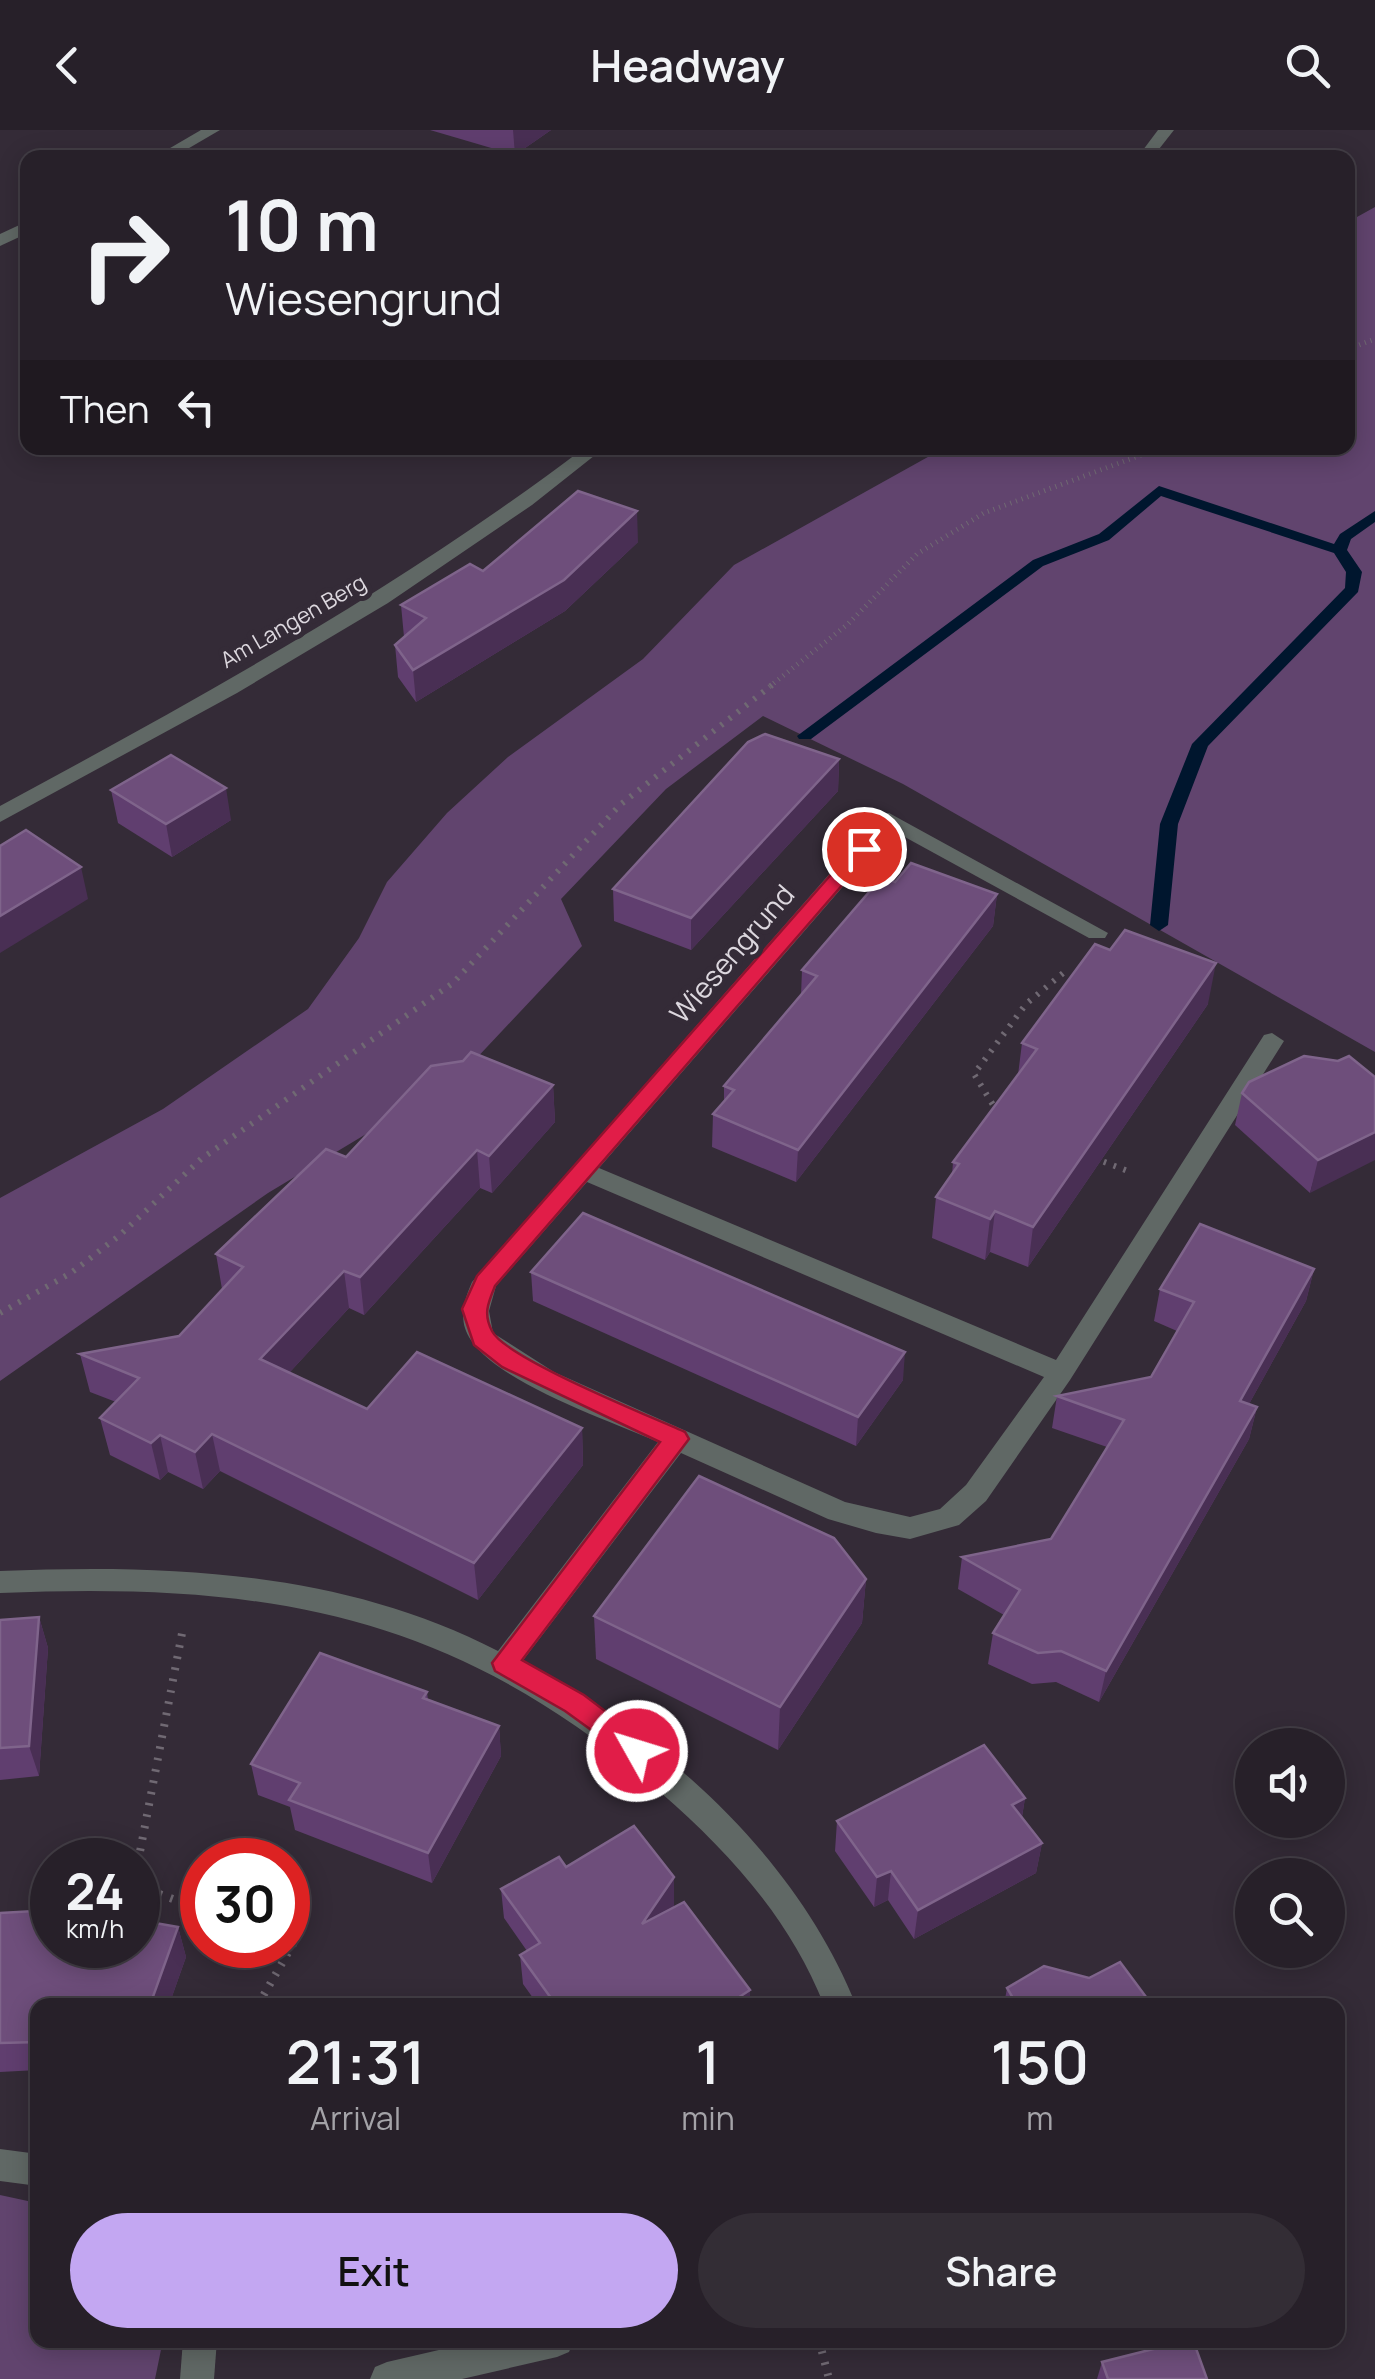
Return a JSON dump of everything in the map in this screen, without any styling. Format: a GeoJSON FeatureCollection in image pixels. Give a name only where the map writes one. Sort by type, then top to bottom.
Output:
{"type":"FeatureCollection","features":[{"type":"Feature","properties":{"kind":"street"},"geometry":{"type":"LineString","coordinates":[[175,150],[212,130]]}},
{"type":"Feature","properties":{"kind":"street"},"geometry":{"type":"LineString","coordinates":[[1150,150],[1166,130]]}},
{"type":"Feature","properties":{"kind":"street","name":"Am Langen Berg"},"geometry":{"type":"LineString","coordinates":[[0,815],[422,576],[508,518],[587,455]]}},
{"type":"Feature","properties":{"kind":"street","name":"Wiesengrund"},"geometry":{"type":"LineString","coordinates":[[1097,933],[889,820],[485,1282],[474,1309],[482,1338],[510,1361],[838,1511],[910,1528],[949,1517],[976,1493],[1061,1373],[1272,1041]]}},
{"type":"Feature","properties":{"kind":"street"},"geometry":{"type":"LineString","coordinates":[[584,1171],[1061,1373]]}},
{"type":"Feature","properties":{"kind":"street"},"geometry":{"type":"LineString","coordinates":[[504,1663],[676,1439]]}},
{"type":"Feature","properties":{"kind":"street"},"geometry":{"type":"LineString","coordinates":[[0,1582],[193,1581],[275,1590],[401,1622],[504,1663],[610,1728],[718,1826],[802,1924],[837,1998]]}},
{"type":"Feature","properties":{"kind":"street"},"geometry":{"type":"LineString","coordinates":[[0,2165],[30,2169]]}},
{"type":"Feature","properties":{"kind":"street"},"geometry":{"type":"LineString","coordinates":[[197,2379],[199,2348]]}},
{"type":"Feature","properties":{"kind":"street"},"geometry":{"type":"LineString","coordinates":[[387,2379],[522,2348]]}},
{"type":"Feature","properties":{"kind":"path"},"geometry":{"type":"LineString","coordinates":[[0,1313],[71,1273],[120,1235],[202,1160],[452,982],[620,805],[848,624],[917,554],[984,513],[1141,455]]}},
{"type":"Feature","properties":{"kind":"path"},"geometry":{"type":"LineString","coordinates":[[1004,1121],[974,1074],[1026,1004],[1066,972],[1097,933]]}},
{"type":"Feature","properties":{"kind":"path"},"geometry":{"type":"LineString","coordinates":[[1090,1156],[1177,1191]]}},
{"type":"Feature","properties":{"kind":"path"},"geometry":{"type":"LineString","coordinates":[[143,1838],[193,1581]]}},
{"type":"Feature","properties":{"kind":"path"},"geometry":{"type":"LineString","coordinates":[[262,1998],[279,1968]]}},
{"type":"Feature","properties":{"kind":"path"},"geometry":{"type":"LineString","coordinates":[[821,2348],[829,2379]]}},
{"type":"Feature","properties":{"kind":"shaded area"},"geometry":{"type":"Polygon","coordinates":[[[1375,207],[1375,1052],[903,784],[763,716],[666,789],[561,899],[582,946],[456,1080],[268,1193],[0,1381],[0,1198],[163,1109],[308,1009],[359,938],[387,882],[447,813],[508,757],[643,659],[734,565],[931,455],[1355,455],[1355,218],[1375,207]]]}},
{"type":"Feature","properties":{"kind":"shaded area"},"geometry":{"type":"Polygon","coordinates":[[[0,2195],[30,2201],[30,2348],[161,2348],[155,2379],[0,2379],[0,2195]]]}},
{"type":"Feature","properties":{"kind":"building"},"geometry":{"type":"Polygon","coordinates":[[[578,491],[637,511],[564,580],[413,670],[395,645],[426,618],[401,605],[470,564],[483,571],[578,491]]]}},
{"type":"Feature","properties":{"kind":"building"},"geometry":{"type":"Polygon","coordinates":[[[765,734],[839,759],[691,918],[613,889],[748,742],[765,734]]]}},
{"type":"Feature","properties":{"kind":"building"},"geometry":{"type":"Polygon","coordinates":[[[171,755],[226,788],[166,824],[111,790],[171,755]]]}},
{"type":"Feature","properties":{"kind":"building"},"geometry":{"type":"Polygon","coordinates":[[[26,830],[81,867],[0,916],[0,846],[26,830]]]}},
{"type":"Feature","properties":{"kind":"building"},"geometry":{"type":"Polygon","coordinates":[[[911,863],[997,894],[798,1150],[713,1114],[734,1090],[724,1086],[817,976],[802,970],[882,877],[895,882],[911,863]]]}},
{"type":"Feature","properties":{"kind":"building"},"geometry":{"type":"Polygon","coordinates":[[[1125,930],[1216,963],[1033,1227],[995,1211],[990,1219],[936,1197],[959,1164],[953,1162],[1037,1049],[1022,1043],[1095,944],[1110,950],[1125,930]]]}},
{"type":"Feature","properties":{"kind":"building"},"geometry":{"type":"Polygon","coordinates":[[[471,1052],[553,1085],[489,1156],[477,1150],[360,1277],[344,1271],[260,1359],[367,1409],[417,1352],[582,1428],[474,1563],[212,1434],[195,1452],[160,1435],[151,1443],[100,1418],[139,1378],[80,1354],[179,1336],[243,1267],[216,1254],[326,1149],[346,1157],[431,1066],[463,1061],[471,1052]]]}},
{"type":"Feature","properties":{"kind":"building"},"geometry":{"type":"Polygon","coordinates":[[[1304,1056],[1338,1061],[1349,1056],[1375,1077],[1375,1132],[1318,1160],[1242,1093],[1249,1082],[1304,1056]]]}},
{"type":"Feature","properties":{"kind":"building"},"geometry":{"type":"Polygon","coordinates":[[[583,1213],[905,1352],[858,1417],[531,1272],[583,1213]]]}},
{"type":"Feature","properties":{"kind":"building"},"geometry":{"type":"Polygon","coordinates":[[[1200,1224],[1314,1269],[1240,1401],[1257,1407],[1106,1671],[1061,1651],[1038,1653],[993,1633],[1020,1590],[962,1557],[1051,1539],[1124,1420],[1057,1396],[1151,1377],[1194,1302],[1160,1289],[1200,1224]]]}},
{"type":"Feature","properties":{"kind":"building"},"geometry":{"type":"Polygon","coordinates":[[[699,1476],[834,1538],[866,1579],[780,1707],[594,1616],[699,1476]]]}},
{"type":"Feature","properties":{"kind":"building"},"geometry":{"type":"Polygon","coordinates":[[[39,1617],[29,1746],[0,1748],[0,1620],[39,1617]]]}},
{"type":"Feature","properties":{"kind":"building"},"geometry":{"type":"Polygon","coordinates":[[[320,1653],[427,1692],[423,1698],[499,1726],[428,1853],[289,1800],[300,1783],[251,1764],[320,1653]]]}},
{"type":"Feature","properties":{"kind":"building"},"geometry":{"type":"Polygon","coordinates":[[[984,1745],[1025,1798],[1012,1805],[1042,1843],[918,1910],[891,1871],[877,1877],[837,1821],[984,1745]]]}},
{"type":"Feature","properties":{"kind":"building"},"geometry":{"type":"Polygon","coordinates":[[[634,1826],[674,1877],[642,1924],[684,1902],[750,1990],[738,1998],[551,1998],[520,1955],[540,1943],[501,1889],[559,1857],[566,1867],[634,1826]]]}},
{"type":"Feature","properties":{"kind":"building"},"geometry":{"type":"Polygon","coordinates":[[[30,1911],[30,1968],[160,1968],[160,1924],[178,1927],[153,1998],[30,1998],[30,2042],[0,2043],[0,1913],[30,1911]]]}},
{"type":"Feature","properties":{"kind":"building"},"geometry":{"type":"Polygon","coordinates":[[[1120,1962],[1147,1998],[1013,1998],[1007,1988],[1044,1966],[1089,1978],[1120,1962]]]}},
{"type":"Feature","properties":{"kind":"building"},"geometry":{"type":"Polygon","coordinates":[[[1157,2348],[1196,2348],[1207,2379],[1108,2379],[1102,2362],[1157,2348]]]}},
{"type":"Feature","properties":{"kind":"waterway"},"geometry":{"type":"LineString","coordinates":[[805,736],[1038,563],[1104,537],[1159,490],[1339,550]]}},
{"type":"Feature","properties":{"kind":"waterway"},"geometry":{"type":"LineString","coordinates":[[1339,550],[1345,537],[1375,515]]}},
{"type":"Feature","properties":{"kind":"waterway"},"geometry":{"type":"LineString","coordinates":[[1159,925],[1169,824],[1200,744],[1353,589],[1354,572],[1339,550]]}},
{"type":"Feature","properties":{"kind":"route"},"geometry":{"type":"LineString","coordinates":[[637,1751],[574,1703],[504,1663],[676,1439],[510,1361],[482,1338],[474,1309],[485,1282],[864,849]]}}]}
